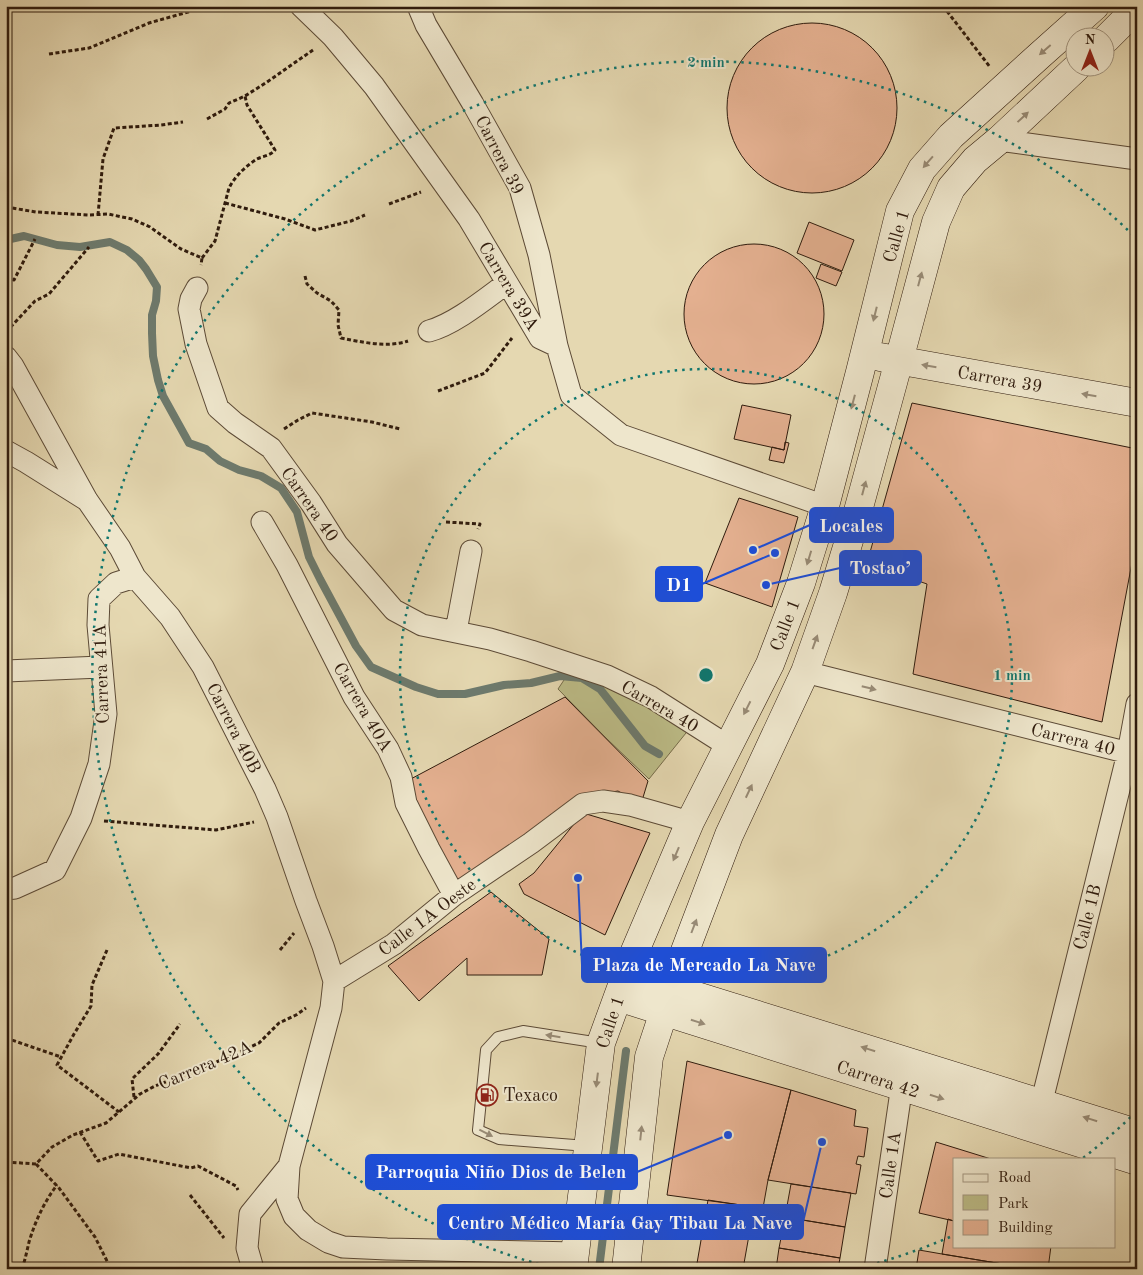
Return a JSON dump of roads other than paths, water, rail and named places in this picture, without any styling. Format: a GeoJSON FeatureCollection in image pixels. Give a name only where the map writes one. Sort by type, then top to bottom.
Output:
{"type":"FeatureCollection","features":[{"type":"Feature","properties":{"kind":"main road","name":"Calle 1"},"geometry":{"type":"LineString","coordinates":[[574,1261],[601,1043],[622,986],[690,822],[770,664],[801,583],[825,506],[900,212],[922,169],[951,136],[1095,6]]}},
{"type":"Feature","properties":{"kind":"main road"},"geometry":{"type":"LineString","coordinates":[[1116,29],[1137,8]]}},
{"type":"Feature","properties":{"kind":"main road","name":"Calle 1"},"geometry":{"type":"LineString","coordinates":[[626,1269],[649,1057],[729,835],[805,672],[833,593],[858,511],[936,222],[951,188],[975,160],[1000,140],[1066,77]]}},
{"type":"Feature","properties":{"kind":"main road","name":"Carrera 39"},"geometry":{"type":"LineString","coordinates":[[864,354],[1137,404]]}},
{"type":"Feature","properties":{"kind":"main road","name":"Carrera 42"},"geometry":{"type":"LineString","coordinates":[[622,986],[1038,1116],[1137,1161]]}},
{"type":"Feature","properties":{"kind":"main road","name":"Carrera 42"},"geometry":{"type":"LineString","coordinates":[[1038,1116],[1137,1133]]}},
{"type":"Feature","properties":{"kind":"street","name":"Carrera 39A"},"geometry":{"type":"LineString","coordinates":[[301,6],[333,37],[374,86],[469,219],[540,338],[557,346],[571,395],[621,435],[825,506]]}},
{"type":"Feature","properties":{"kind":"street","name":"Carrera 39"},"geometry":{"type":"LineString","coordinates":[[418,6],[426,25],[520,188],[539,255],[557,346]]}},
{"type":"Feature","properties":{"kind":"street"},"geometry":{"type":"LineString","coordinates":[[1000,140],[1137,159]]}},
{"type":"Feature","properties":{"kind":"street"},"geometry":{"type":"LineString","coordinates":[[429,331],[440,328],[507,284]]}},
{"type":"Feature","properties":{"kind":"street","name":"Carrera 40"},"geometry":{"type":"LineString","coordinates":[[198,288],[191,299],[189,309],[196,344],[218,408],[234,423],[271,448],[338,544],[394,610],[422,625],[531,651],[607,676],[651,697],[728,746]]}},
{"type":"Feature","properties":{"kind":"street","name":"Carrera 40B"},"geometry":{"type":"LineString","coordinates":[[6,357],[13,366],[87,500],[120,548],[135,577],[170,617],[203,667],[265,788],[277,817],[334,981]]}},
{"type":"Feature","properties":{"kind":"street","name":"Carrera 40B"},"geometry":{"type":"LineString","coordinates":[[6,451],[87,500]]}},
{"type":"Feature","properties":{"kind":"street","name":"Carrera 40A"},"geometry":{"type":"LineString","coordinates":[[262,522],[287,565],[354,697],[388,749],[401,777],[406,803],[428,849],[454,895]]}},
{"type":"Feature","properties":{"kind":"street"},"geometry":{"type":"LineString","coordinates":[[456,632],[472,552]]}},
{"type":"Feature","properties":{"kind":"street","name":"Carrera 41A"},"geometry":{"type":"LineString","coordinates":[[6,889],[15,888],[54,870],[81,818],[99,764],[106,714],[98,625],[99,599],[116,583],[135,577]]}},
{"type":"Feature","properties":{"kind":"street"},"geometry":{"type":"LineString","coordinates":[[6,671],[101,667]]}},
{"type":"Feature","properties":{"kind":"street","name":"Carrera 40"},"geometry":{"type":"LineString","coordinates":[[805,672],[1132,754]]}},
{"type":"Feature","properties":{"kind":"street","name":"Calle 1B"},"geometry":{"type":"LineString","coordinates":[[1038,1116],[1132,754],[1137,704]]}},
{"type":"Feature","properties":{"kind":"street","name":"Calle 1A Oeste"},"geometry":{"type":"LineString","coordinates":[[334,981],[394,944],[454,895],[532,843],[583,804],[603,801],[630,805],[690,822]]}},
{"type":"Feature","properties":{"kind":"street"},"geometry":{"type":"LineString","coordinates":[[334,981],[331,1008],[289,1166],[287,1199],[294,1216],[308,1230],[328,1242],[343,1247],[574,1261]]}},
{"type":"Feature","properties":{"kind":"street","name":"Calle 1A"},"geometry":{"type":"LineString","coordinates":[[875,1269],[904,1074]]}},
{"type":"Feature","properties":{"kind":"street"},"geometry":{"type":"LineString","coordinates":[[253,1269],[247,1248],[250,1214],[289,1166]]}},
{"type":"Feature","properties":{"kind":"lane"},"geometry":{"type":"LineString","coordinates":[[588,1146],[499,1140],[478,1130],[486,1050],[498,1037],[522,1031],[601,1043]]}},
{"type":"Feature","properties":{"kind":"waterway"},"geometry":{"type":"LineString","coordinates":[[6,240],[24,236],[57,245],[80,247],[110,242],[127,250],[139,260],[157,287],[152,315],[152,333],[153,356],[158,380],[163,396],[189,443],[206,449],[220,461],[239,470],[261,476],[281,488],[297,512],[309,557],[320,579],[356,646],[371,667],[416,687],[438,694],[465,694],[504,685],[531,683],[560,676],[582,678],[600,689],[645,746],[659,754]]}},
{"type":"Feature","properties":{"kind":"waterway"},"geometry":{"type":"LineString","coordinates":[[599,1269],[626,1051]]}},
{"type":"Feature","properties":{"kind":"place","name":"Locales"},"geometry":{"type":"Point","coordinates":[753,550]}},
{"type":"Feature","properties":{"kind":"place","name":"D1"},"geometry":{"type":"Point","coordinates":[775,553]}},
{"type":"Feature","properties":{"kind":"place","name":"Tostao’"},"geometry":{"type":"Point","coordinates":[766,585]}},
{"type":"Feature","properties":{"kind":"place","name":"Plaza de Mercado La Nave"},"geometry":{"type":"Point","coordinates":[578,878]}},
{"type":"Feature","properties":{"kind":"place","name":"Texaco"},"geometry":{"type":"Point","coordinates":[487,1095]}},
{"type":"Feature","properties":{"kind":"place","name":"Parroquia Niño Dios de Belen"},"geometry":{"type":"Point","coordinates":[728,1135]}},
{"type":"Feature","properties":{"kind":"place","name":"Centro Médico María Gay Tibau La Nave"},"geometry":{"type":"Point","coordinates":[822,1142]}}]}
